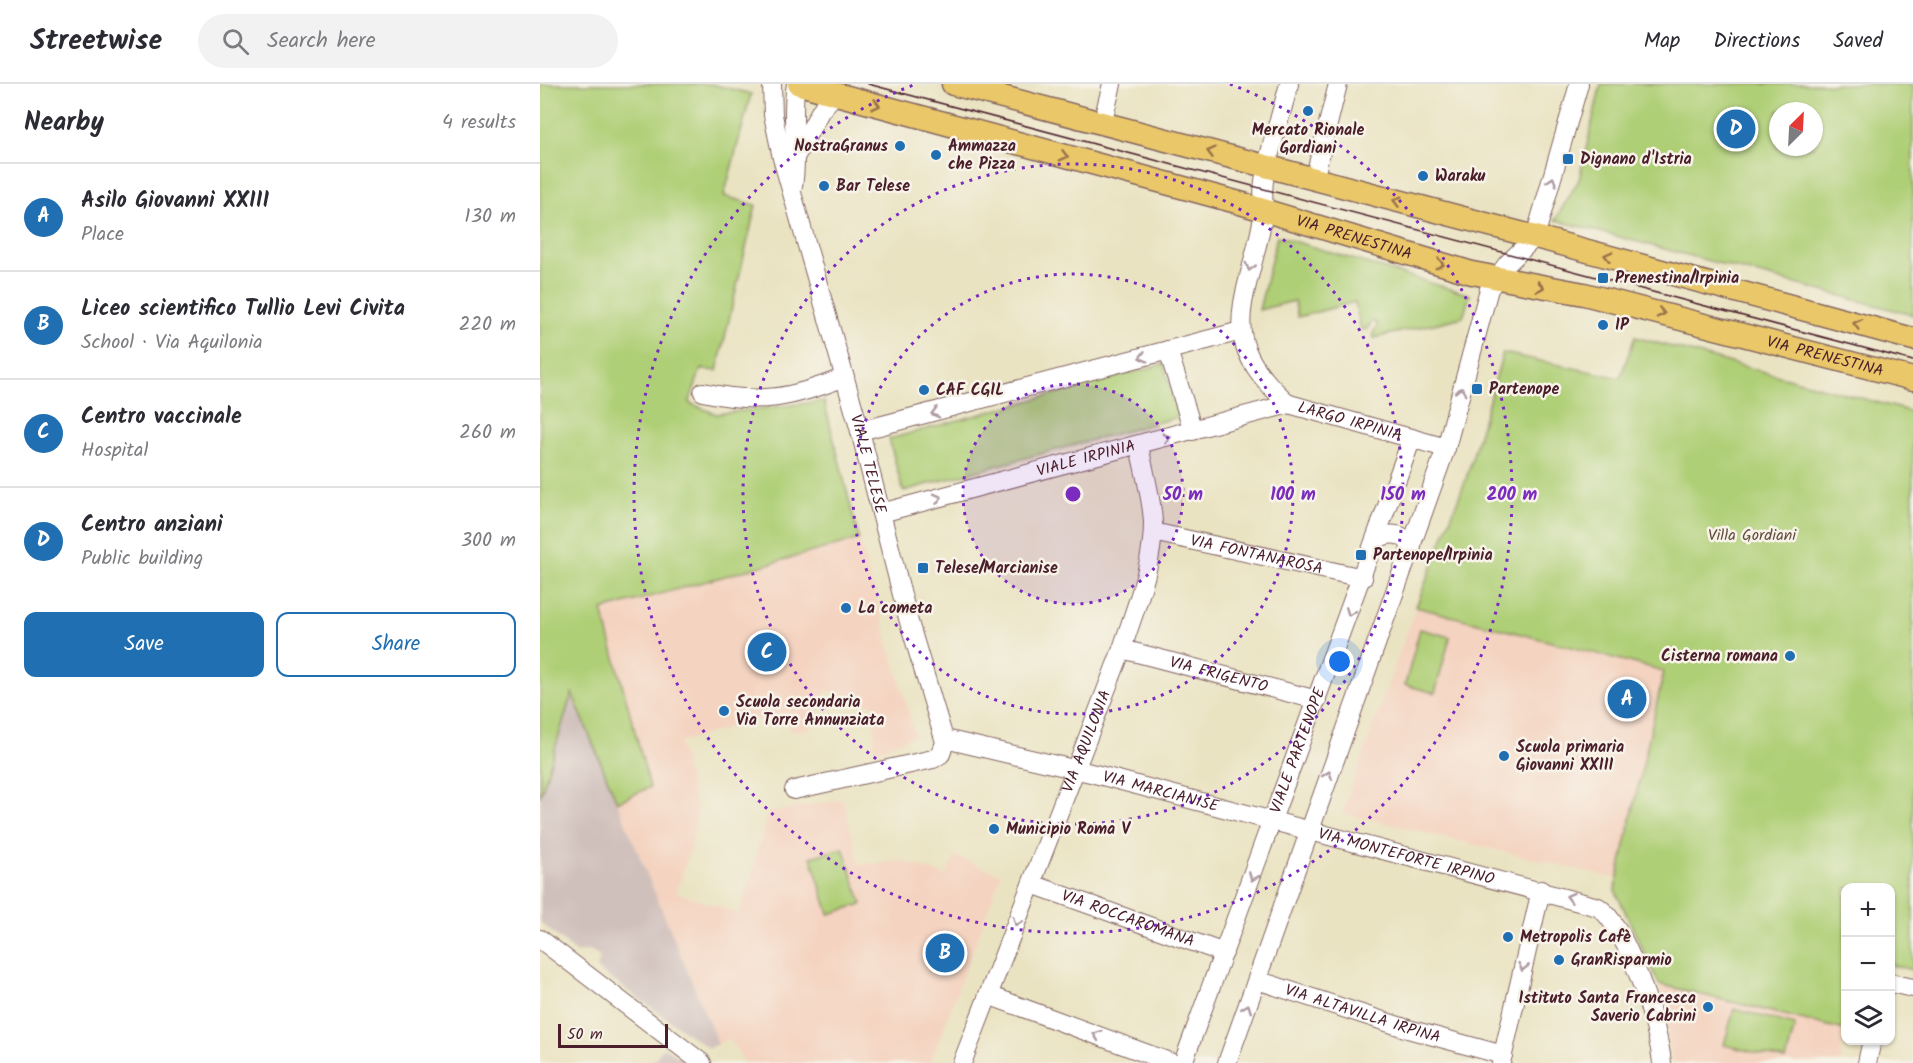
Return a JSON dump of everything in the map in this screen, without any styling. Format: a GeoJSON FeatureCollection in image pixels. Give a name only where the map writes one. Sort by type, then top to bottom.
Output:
{"type":"FeatureCollection","features":[{"type":"Feature","properties":{"kind":"main road","name":"VIA PRENESTINA"},"geometry":{"type":"LineString","coordinates":[[797,84],[1264,210],[1402,254],[1496,278],[1584,294],[1913,379]]}},
{"type":"Feature","properties":{"kind":"main road"},"geometry":{"type":"LineString","coordinates":[[953,84],[1913,339]]}},
{"type":"Feature","properties":{"kind":"street","name":"VIALE TELESE"},"geometry":{"type":"LineString","coordinates":[[772,84],[775,124],[792,190],[860,431],[909,622],[945,739]]}},
{"type":"Feature","properties":{"kind":"street"},"geometry":{"type":"LineString","coordinates":[[792,190],[797,154],[794,96],[797,84]]}},
{"type":"Feature","properties":{"kind":"street"},"geometry":{"type":"LineString","coordinates":[[1102,124],[1112,84]]}},
{"type":"Feature","properties":{"kind":"street","name":"LARGO IRPINIA"},"geometry":{"type":"LineString","coordinates":[[1289,84],[1267,167],[1264,184],[1264,210],[1240,311],[1240,331],[1250,359],[1260,376],[1289,404],[1446,448]]}},
{"type":"Feature","properties":{"kind":"street"},"geometry":{"type":"LineString","coordinates":[[1314,180],[1338,84]]}},
{"type":"Feature","properties":{"kind":"street"},"geometry":{"type":"LineString","coordinates":[[1227,1063],[1308,830],[1446,448],[1490,289],[1496,278],[1535,237],[1580,84]]}},
{"type":"Feature","properties":{"kind":"street"},"geometry":{"type":"LineString","coordinates":[[797,154],[821,110],[835,94]]}},
{"type":"Feature","properties":{"kind":"street"},"geometry":{"type":"LineString","coordinates":[[860,431],[1240,331]]}},
{"type":"Feature","properties":{"kind":"street"},"geometry":{"type":"LineString","coordinates":[[1168,350],[1193,431]]}},
{"type":"Feature","properties":{"kind":"street"},"geometry":{"type":"LineString","coordinates":[[703,392],[737,400],[761,400],[804,393],[845,377]]}},
{"type":"Feature","properties":{"kind":"street","name":"VIALE IRPINIA"},"geometry":{"type":"LineString","coordinates":[[881,513],[1139,446],[1289,404]]}},
{"type":"Feature","properties":{"kind":"street","name":"VIALE PARTENOPE"},"geometry":{"type":"LineString","coordinates":[[1183,1063],[1412,438]]}},
{"type":"Feature","properties":{"kind":"street","name":"VIA AQUILONIA"},"geometry":{"type":"LineString","coordinates":[[962,1063],[1122,649],[1148,568],[1153,532],[1152,514],[1139,446]]}},
{"type":"Feature","properties":{"kind":"street","name":"VIA FONTANAROSA"},"geometry":{"type":"LineString","coordinates":[[1153,532],[1362,578]]}},
{"type":"Feature","properties":{"kind":"street"},"geometry":{"type":"LineString","coordinates":[[1376,540],[1386,535],[1397,534],[1405,538],[1412,547]]}},
{"type":"Feature","properties":{"kind":"street","name":"VIA FRIGENTO"},"geometry":{"type":"LineString","coordinates":[[1122,649],[1317,700]]}},
{"type":"Feature","properties":{"kind":"street"},"geometry":{"type":"LineString","coordinates":[[794,790],[936,758],[945,748],[945,739]]}},
{"type":"Feature","properties":{"kind":"street","name":"VIA MARCIANISE"},"geometry":{"type":"LineString","coordinates":[[945,739],[1075,769],[1273,822]]}},
{"type":"Feature","properties":{"kind":"street","name":"VIA MONTEFORTE IRPINO"},"geometry":{"type":"LineString","coordinates":[[1273,822],[1584,901],[1607,912],[1623,938],[1641,985],[1656,1031],[1662,1063]]}},
{"type":"Feature","properties":{"kind":"street","name":"VIA ROCCAROMANA"},"geometry":{"type":"LineString","coordinates":[[1032,884],[1224,953]]}},
{"type":"Feature","properties":{"kind":"street"},"geometry":{"type":"LineString","coordinates":[[1502,1059],[1541,890]]}},
{"type":"Feature","properties":{"kind":"street"},"geometry":{"type":"LineString","coordinates":[[540,939],[702,1063]]}},
{"type":"Feature","properties":{"kind":"street","name":"VIA ALTAVILLA IRPINA"},"geometry":{"type":"LineString","coordinates":[[1257,981],[1502,1059]]}},
{"type":"Feature","properties":{"kind":"street"},"geometry":{"type":"LineString","coordinates":[[1895,984],[1913,988]]}},
{"type":"Feature","properties":{"kind":"street"},"geometry":{"type":"LineString","coordinates":[[988,995],[1172,1063]]}},
{"type":"Feature","properties":{"kind":"street"},"geometry":{"type":"LineString","coordinates":[[1867,1063],[1871,1045]]}},
{"type":"Feature","properties":{"kind":"shaded area"},"geometry":{"type":"Polygon","coordinates":[[[859,539],[915,735],[874,752],[875,706],[827,690],[810,729],[791,731],[786,716],[771,720],[769,716],[679,742],[697,813],[691,846],[676,892],[740,914],[768,813],[843,799],[859,865],[903,861],[946,876],[955,856],[1001,875],[930,1063],[745,1063],[729,1038],[718,1044],[617,802],[650,787],[602,610],[859,539]]]}},
{"type":"Feature","properties":{"kind":"shaded area","name":"Scuola primaria Giovanni XXIII"},"geometry":{"type":"Polygon","coordinates":[[[1416,607],[1665,671],[1618,879],[1342,813],[1416,607]]]}},
{"type":"Feature","properties":{"kind":"shaded area"},"geometry":{"type":"Polygon","coordinates":[[[571,692],[718,1044],[708,1048],[597,969],[600,957],[591,950],[577,953],[540,922],[540,797],[571,692]]]}},
{"type":"Feature","properties":{"kind":"shaded area","name":"Istituto Santa Francesca Saverio Cabrini"},"geometry":{"type":"Polygon","coordinates":[[[1659,984],[1841,1029],[1843,1045],[1840,1063],[1672,1063],[1659,984]]]}},
{"type":"Feature","properties":{"kind":"shaded area"},"geometry":{"type":"Polygon","coordinates":[[[664,1047],[687,1063],[652,1063],[664,1047]]]}},
{"type":"Feature","properties":{"kind":"green space"},"geometry":{"type":"Polygon","coordinates":[[[540,84],[712,84],[751,94],[724,196],[756,205],[717,371],[701,369],[689,403],[716,414],[824,401],[859,539],[602,610],[650,787],[617,802],[572,693],[540,797],[540,84]]]}},
{"type":"Feature","properties":{"kind":"green space"},"geometry":{"type":"Polygon","coordinates":[[[1601,84],[1913,84],[1913,315],[1555,220],[1579,180],[1601,84]]]}},
{"type":"Feature","properties":{"kind":"green space"},"geometry":{"type":"Polygon","coordinates":[[[1277,236],[1470,295],[1463,317],[1374,338],[1373,333],[1378,324],[1372,321],[1367,329],[1361,330],[1355,302],[1298,317],[1294,301],[1259,310],[1277,236]]]}},
{"type":"Feature","properties":{"kind":"green space","name":"Villa Gordiani"},"geometry":{"type":"Polygon","coordinates":[[[1635,337],[1913,412],[1913,970],[1895,966],[1895,883],[1841,883],[1841,1029],[1659,984],[1615,890],[1664,671],[1416,607],[1466,479],[1503,353],[1620,378],[1635,337]]]}},
{"type":"Feature","properties":{"kind":"green space"},"geometry":{"type":"Polygon","coordinates":[[[1164,364],[1178,417],[903,491],[889,439],[1164,364]]]}},
{"type":"Feature","properties":{"kind":"green space"},"geometry":{"type":"Polygon","coordinates":[[[1420,629],[1450,637],[1435,693],[1405,685],[1420,629]]]}},
{"type":"Feature","properties":{"kind":"green space"},"geometry":{"type":"Polygon","coordinates":[[[843,848],[862,904],[829,914],[811,857],[843,848]]]}},
{"type":"Feature","properties":{"kind":"green space"},"geometry":{"type":"Polygon","coordinates":[[[1734,1009],[1795,1025],[1786,1060],[1724,1045],[1734,1009]]]}},
{"type":"Feature","properties":{"kind":"tram line"},"geometry":{"type":"LineString","coordinates":[[868,84],[1913,361]]}},
{"type":"Feature","properties":{"kind":"place","name":"Mercato Rionale Gordiani"},"geometry":{"type":"Point","coordinates":[1308,111]}},
{"type":"Feature","properties":{"kind":"place","name":"Centro anziani"},"geometry":{"type":"Point","coordinates":[1736,129]}},
{"type":"Feature","properties":{"kind":"place","name":"NostraGranus"},"geometry":{"type":"Point","coordinates":[900,146]}},
{"type":"Feature","properties":{"kind":"place","name":"Ammazza che Pizza"},"geometry":{"type":"Point","coordinates":[936,155]}},
{"type":"Feature","properties":{"kind":"place","name":"Dignano d'Istria"},"geometry":{"type":"Point","coordinates":[1568,159]}},
{"type":"Feature","properties":{"kind":"place","name":"Waraku"},"geometry":{"type":"Point","coordinates":[1423,176]}},
{"type":"Feature","properties":{"kind":"place","name":"Bar Telese"},"geometry":{"type":"Point","coordinates":[824,186]}},
{"type":"Feature","properties":{"kind":"place","name":"Prenestina/Irpinia"},"geometry":{"type":"Point","coordinates":[1603,278]}},
{"type":"Feature","properties":{"kind":"place","name":"IP"},"geometry":{"type":"Point","coordinates":[1603,325]}},
{"type":"Feature","properties":{"kind":"place","name":"Partenope"},"geometry":{"type":"Point","coordinates":[1477,389]}},
{"type":"Feature","properties":{"kind":"place","name":"CAF CGIL"},"geometry":{"type":"Point","coordinates":[924,390]}},
{"type":"Feature","properties":{"kind":"place","name":"Partenope/Irpinia"},"geometry":{"type":"Point","coordinates":[1361,555]}},
{"type":"Feature","properties":{"kind":"place","name":"Telese/Marcianise"},"geometry":{"type":"Point","coordinates":[923,568]}},
{"type":"Feature","properties":{"kind":"place","name":"La cometa"},"geometry":{"type":"Point","coordinates":[846,608]}},
{"type":"Feature","properties":{"kind":"place","name":"Centro vaccinale"},"geometry":{"type":"Point","coordinates":[767,652]}},
{"type":"Feature","properties":{"kind":"place","name":"Cisterna romana"},"geometry":{"type":"Point","coordinates":[1790,656]}},
{"type":"Feature","properties":{"kind":"place","name":"Asilo Giovanni XXIII"},"geometry":{"type":"Point","coordinates":[1627,699]}},
{"type":"Feature","properties":{"kind":"place","name":"Scuola secondaria Via Torre Annunziata"},"geometry":{"type":"Point","coordinates":[724,711]}},
{"type":"Feature","properties":{"kind":"place","name":"Scuola primaria Giovanni XXIII"},"geometry":{"type":"Point","coordinates":[1504,756]}},
{"type":"Feature","properties":{"kind":"place","name":"Municipio Roma V"},"geometry":{"type":"Point","coordinates":[994,829]}},
{"type":"Feature","properties":{"kind":"place","name":"Metropolis Cafè"},"geometry":{"type":"Point","coordinates":[1508,937]}},
{"type":"Feature","properties":{"kind":"place","name":"Liceo scientifico Tullio Levi Civita"},"geometry":{"type":"Point","coordinates":[945,953]}},
{"type":"Feature","properties":{"kind":"place","name":"GranRisparmio"},"geometry":{"type":"Point","coordinates":[1559,960]}},
{"type":"Feature","properties":{"kind":"place","name":"Istituto Santa Francesca Saverio Cabrini"},"geometry":{"type":"Point","coordinates":[1708,1007]}}]}
